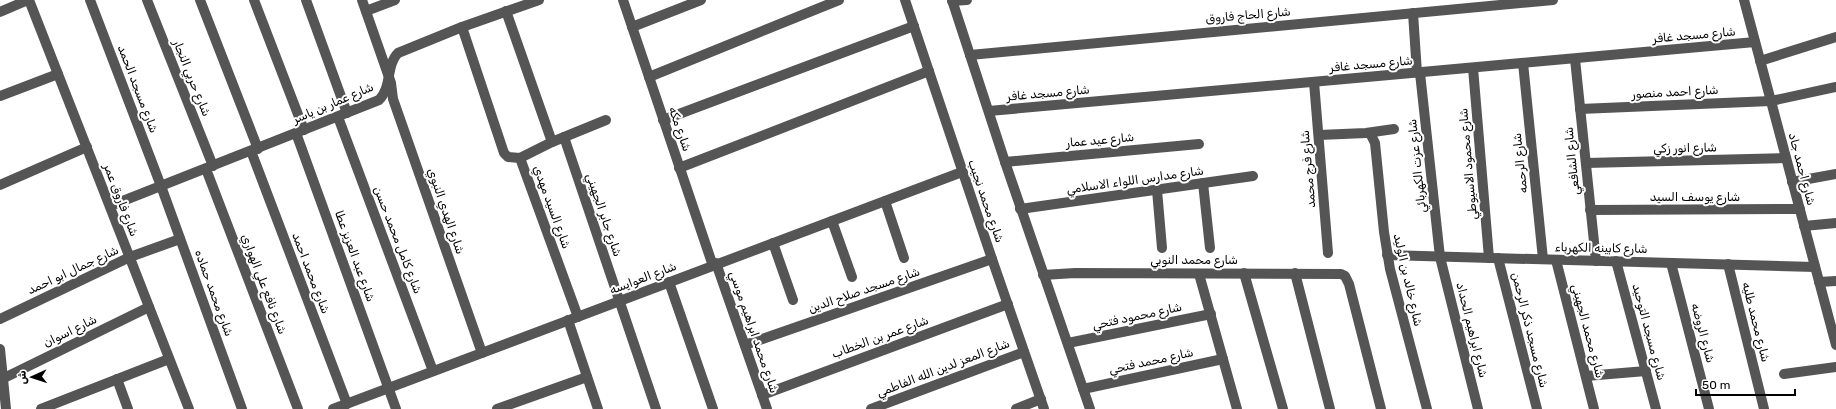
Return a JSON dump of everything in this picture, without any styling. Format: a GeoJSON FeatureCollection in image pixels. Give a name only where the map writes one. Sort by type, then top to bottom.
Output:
{"type":"FeatureCollection","features":[{"type":"Feature","properties":{"kind":"street"},"geometry":{"type":"LineString","coordinates":[[0,12],[28,0]]}},
{"type":"Feature","properties":{"kind":"street","name":"شارع فاروق عمر"},"geometry":{"type":"LineString","coordinates":[[28,0],[189,409]]}},
{"type":"Feature","properties":{"kind":"street","name":"شارع مسجد الحمد"},"geometry":{"type":"LineString","coordinates":[[90,0],[161,186]]}},
{"type":"Feature","properties":{"kind":"street","name":"شارع حربي النجار"},"geometry":{"type":"LineString","coordinates":[[147,0],[209,168]]}},
{"type":"Feature","properties":{"kind":"street","name":"شارع محمد احمد"},"geometry":{"type":"LineString","coordinates":[[200,0],[347,404]]}},
{"type":"Feature","properties":{"kind":"street","name":"شارع عبد العزيز عطا"},"geometry":{"type":"LineString","coordinates":[[254,0],[396,409]]}},
{"type":"Feature","properties":{"kind":"street","name":"شارع كامل محمد حسن"},"geometry":{"type":"LineString","coordinates":[[306,0],[342,115],[433,371]]}},
{"type":"Feature","properties":{"kind":"street"},"geometry":{"type":"LineString","coordinates":[[362,0],[389,76]]}},
{"type":"Feature","properties":{"kind":"street"},"geometry":{"type":"LineString","coordinates":[[366,12],[395,0]]}},
{"type":"Feature","properties":{"kind":"street","name":"شارع عمار بن ياسر"},"geometry":{"type":"LineString","coordinates":[[110,206],[379,100],[386,90],[394,57],[398,53],[462,27],[539,0]]}},
{"type":"Feature","properties":{"kind":"street","name":"شارع مكه"},"geometry":{"type":"LineString","coordinates":[[623,0],[679,168],[714,265]]}},
{"type":"Feature","properties":{"kind":"street"},"geometry":{"type":"LineString","coordinates":[[632,27],[701,0]]}},
{"type":"Feature","properties":{"kind":"street"},"geometry":{"type":"LineString","coordinates":[[649,77],[839,0]]}},
{"type":"Feature","properties":{"kind":"street","name":"شارع محمد نجيب"},"geometry":{"type":"LineString","coordinates":[[905,0],[962,172],[1042,404]]}},
{"type":"Feature","properties":{"kind":"street"},"geometry":{"type":"LineString","coordinates":[[967,0],[952,1],[989,111],[1004,162],[1090,409]]}},
{"type":"Feature","properties":{"kind":"street","name":"شارع الحاج فاروق"},"geometry":{"type":"LineString","coordinates":[[970,54],[1546,0]]}},
{"type":"Feature","properties":{"kind":"street","name":"شارع احمد جاد"},"geometry":{"type":"LineString","coordinates":[[1744,0],[1836,345]]}},
{"type":"Feature","properties":{"kind":"street"},"geometry":{"type":"LineString","coordinates":[[506,11],[552,142]]}},
{"type":"Feature","properties":{"kind":"street","name":"شارع عزت الكهربائي"},"geometry":{"type":"LineString","coordinates":[[1413,13],[1440,257]]}},
{"type":"Feature","properties":{"kind":"street"},"geometry":{"type":"LineString","coordinates":[[663,120],[914,26]]}},
{"type":"Feature","properties":{"kind":"street","name":"شارع السيد مهدي"},"geometry":{"type":"LineString","coordinates":[[462,27],[504,152],[508,157],[520,158],[578,317]]}},
{"type":"Feature","properties":{"kind":"street"},"geometry":{"type":"LineString","coordinates":[[1760,61],[1836,37]]}},
{"type":"Feature","properties":{"kind":"street","name":"شارع مسجد غافر"},"geometry":{"type":"LineString","coordinates":[[989,111],[1755,42]]}},
{"type":"Feature","properties":{"kind":"street","name":"شارع الشافعي"},"geometry":{"type":"LineString","coordinates":[[1575,59],[1596,261]]}},
{"type":"Feature","properties":{"kind":"street","name":"شارع الرحمه"},"geometry":{"type":"LineString","coordinates":[[1523,63],[1542,259]]}},
{"type":"Feature","properties":{"kind":"street","name":"شارع محمود الاسيوطي"},"geometry":{"type":"LineString","coordinates":[[1473,68],[1494,258]]}},
{"type":"Feature","properties":{"kind":"street"},"geometry":{"type":"LineString","coordinates":[[679,168],[929,71]]}},
{"type":"Feature","properties":{"kind":"street"},"geometry":{"type":"LineString","coordinates":[[0,96],[58,74]]}},
{"type":"Feature","properties":{"kind":"street","name":"شارع الهدي النبوي"},"geometry":{"type":"LineString","coordinates":[[389,76],[392,99],[482,352]]}},
{"type":"Feature","properties":{"kind":"street","name":"شارع فرج محمد"},"geometry":{"type":"LineString","coordinates":[[1314,82],[1328,253]]}},
{"type":"Feature","properties":{"kind":"street","name":"شارع احمد منصور"},"geometry":{"type":"LineString","coordinates":[[1580,109],[1771,101],[1836,88]]}},
{"type":"Feature","properties":{"kind":"street"},"geometry":{"type":"LineString","coordinates":[[520,158],[552,142],[606,120]]}},
{"type":"Feature","properties":{"kind":"street"},"geometry":{"type":"LineString","coordinates":[[1319,136],[1370,133],[1394,129]]}},
{"type":"Feature","properties":{"kind":"street","name":"شارع خالد بن الوليد"},"geometry":{"type":"LineString","coordinates":[[1370,133],[1375,143],[1387,256],[1427,409]]}},
{"type":"Feature","properties":{"kind":"street","name":"شارع جابر الجهيني"},"geometry":{"type":"LineString","coordinates":[[564,137],[656,409]]}},
{"type":"Feature","properties":{"kind":"street","name":"شارع عيد عمار"},"geometry":{"type":"LineString","coordinates":[[1004,162],[1199,144]]}},
{"type":"Feature","properties":{"kind":"street"},"geometry":{"type":"LineString","coordinates":[[0,185],[87,147]]}},
{"type":"Feature","properties":{"kind":"street","name":"شارع انور زكي"},"geometry":{"type":"LineString","coordinates":[[1586,163],[1786,158]]}},
{"type":"Feature","properties":{"kind":"street","name":"شارع نافع علي الهواري"},"geometry":{"type":"LineString","coordinates":[[209,168],[298,409]]}},
{"type":"Feature","properties":{"kind":"street","name":"شارع العوايسه"},"geometry":{"type":"LineString","coordinates":[[334,409],[962,172]]}},
{"type":"Feature","properties":{"kind":"street"},"geometry":{"type":"LineString","coordinates":[[1792,182],[1836,174]]}},
{"type":"Feature","properties":{"kind":"street","name":"شارع مدارس اللواء الاسلامي"},"geometry":{"type":"LineString","coordinates":[[1020,209],[1253,176]]}},
{"type":"Feature","properties":{"kind":"street"},"geometry":{"type":"LineString","coordinates":[[1203,183],[1210,248]]}},
{"type":"Feature","properties":{"kind":"street","name":"شارع محمد حماده"},"geometry":{"type":"LineString","coordinates":[[161,186],[242,409]]}},
{"type":"Feature","properties":{"kind":"street"},"geometry":{"type":"LineString","coordinates":[[1157,190],[1162,248]]}},
{"type":"Feature","properties":{"kind":"street"},"geometry":{"type":"LineString","coordinates":[[885,201],[904,258]]}},
{"type":"Feature","properties":{"kind":"street","name":"شارع يوسف السيد"},"geometry":{"type":"LineString","coordinates":[[1590,210],[1800,209]]}},
{"type":"Feature","properties":{"kind":"street"},"geometry":{"type":"LineString","coordinates":[[832,221],[852,277]]}},
{"type":"Feature","properties":{"kind":"street"},"geometry":{"type":"LineString","coordinates":[[1804,226],[1836,224]]}},
{"type":"Feature","properties":{"kind":"street","name":"شارع جمال ابو احمد"},"geometry":{"type":"LineString","coordinates":[[0,319],[130,257],[180,239]]}},
{"type":"Feature","properties":{"kind":"street"},"geometry":{"type":"LineString","coordinates":[[773,243],[793,300]]}},
{"type":"Feature","properties":{"kind":"street","name":"شارع كابينه الكهرباء"},"geometry":{"type":"LineString","coordinates":[[1387,256],[1815,267]]}},
{"type":"Feature","properties":{"kind":"street","name":"شارع ابراهيم الحداد"},"geometry":{"type":"LineString","coordinates":[[1440,257],[1478,409]]}},
{"type":"Feature","properties":{"kind":"street","name":"شارع مسجد ذكر الرحمن"},"geometry":{"type":"LineString","coordinates":[[1494,258],[1537,409]]}},
{"type":"Feature","properties":{"kind":"street","name":"شارع مسجد صلاح الدين"},"geometry":{"type":"LineString","coordinates":[[745,345],[992,259]]}},
{"type":"Feature","properties":{"kind":"street","name":"شارع محمد الجهيني"},"geometry":{"type":"LineString","coordinates":[[1556,260],[1594,409]]}},
{"type":"Feature","properties":{"kind":"street","name":"شارع مسجد التوحيد"},"geometry":{"type":"LineString","coordinates":[[1616,261],[1656,409]]}},
{"type":"Feature","properties":{"kind":"street","name":"شارع الروضه"},"geometry":{"type":"LineString","coordinates":[[1671,263],[1709,409]]}},
{"type":"Feature","properties":{"kind":"street","name":"شارع محمد طليه"},"geometry":{"type":"LineString","coordinates":[[1728,264],[1764,409]]}},
{"type":"Feature","properties":{"kind":"street","name":"شارع محمد ابراهيم موسي"},"geometry":{"type":"LineString","coordinates":[[714,265],[745,345],[767,409]]}},
{"type":"Feature","properties":{"kind":"street","name":"شارع محمد النوبي"},"geometry":{"type":"LineString","coordinates":[[1043,275],[1075,273],[1295,273],[1336,274],[1344,276],[1349,284],[1382,409]]}},
{"type":"Feature","properties":{"kind":"street"},"geometry":{"type":"LineString","coordinates":[[1244,273],[1283,409]]}},
{"type":"Feature","properties":{"kind":"street"},"geometry":{"type":"LineString","coordinates":[[1295,273],[1330,409]]}},
{"type":"Feature","properties":{"kind":"street"},"geometry":{"type":"LineString","coordinates":[[1199,274],[1237,409]]}},
{"type":"Feature","properties":{"kind":"street"},"geometry":{"type":"LineString","coordinates":[[1819,282],[1836,281]]}},
{"type":"Feature","properties":{"kind":"street"},"geometry":{"type":"LineString","coordinates":[[669,282],[713,409]]}},
{"type":"Feature","properties":{"kind":"street","name":"شارع عمر بن الخطاب"},"geometry":{"type":"LineString","coordinates":[[762,394],[1008,304]]}},
{"type":"Feature","properties":{"kind":"street","name":"شارع اسوان"},"geometry":{"type":"LineString","coordinates":[[2,379],[149,306]]}},
{"type":"Feature","properties":{"kind":"street","name":"شارع محمود فتحي"},"geometry":{"type":"LineString","coordinates":[[1068,343],[1211,314]]}},
{"type":"Feature","properties":{"kind":"street"},"geometry":{"type":"LineString","coordinates":[[568,320],[598,409]]}},
{"type":"Feature","properties":{"kind":"street"},"geometry":{"type":"LineString","coordinates":[[0,349],[6,409]]}},
{"type":"Feature","properties":{"kind":"street","name":"شارع المعز لدين الله الفاطمي"},"geometry":{"type":"LineString","coordinates":[[872,409],[1024,352]]}},
{"type":"Feature","properties":{"kind":"street"},"geometry":{"type":"LineString","coordinates":[[41,409],[169,359]]}},
{"type":"Feature","properties":{"kind":"street","name":"شارع محمد فتحي"},"geometry":{"type":"LineString","coordinates":[[1083,389],[1223,359]]}},
{"type":"Feature","properties":{"kind":"street"},"geometry":{"type":"LineString","coordinates":[[1784,374],[1836,367]]}},
{"type":"Feature","properties":{"kind":"street"},"geometry":{"type":"LineString","coordinates":[[1586,376],[1646,371]]}},
{"type":"Feature","properties":{"kind":"street"},"geometry":{"type":"LineString","coordinates":[[498,409],[587,376]]}},
{"type":"Feature","properties":{"kind":"street"},"geometry":{"type":"LineString","coordinates":[[117,379],[128,409]]}},
{"type":"Feature","properties":{"kind":"street"},"geometry":{"type":"LineString","coordinates":[[66,399],[70,409]]}},
{"type":"Feature","properties":{"kind":"street"},"geometry":{"type":"LineString","coordinates":[[1016,409],[1042,404]]}}]}
